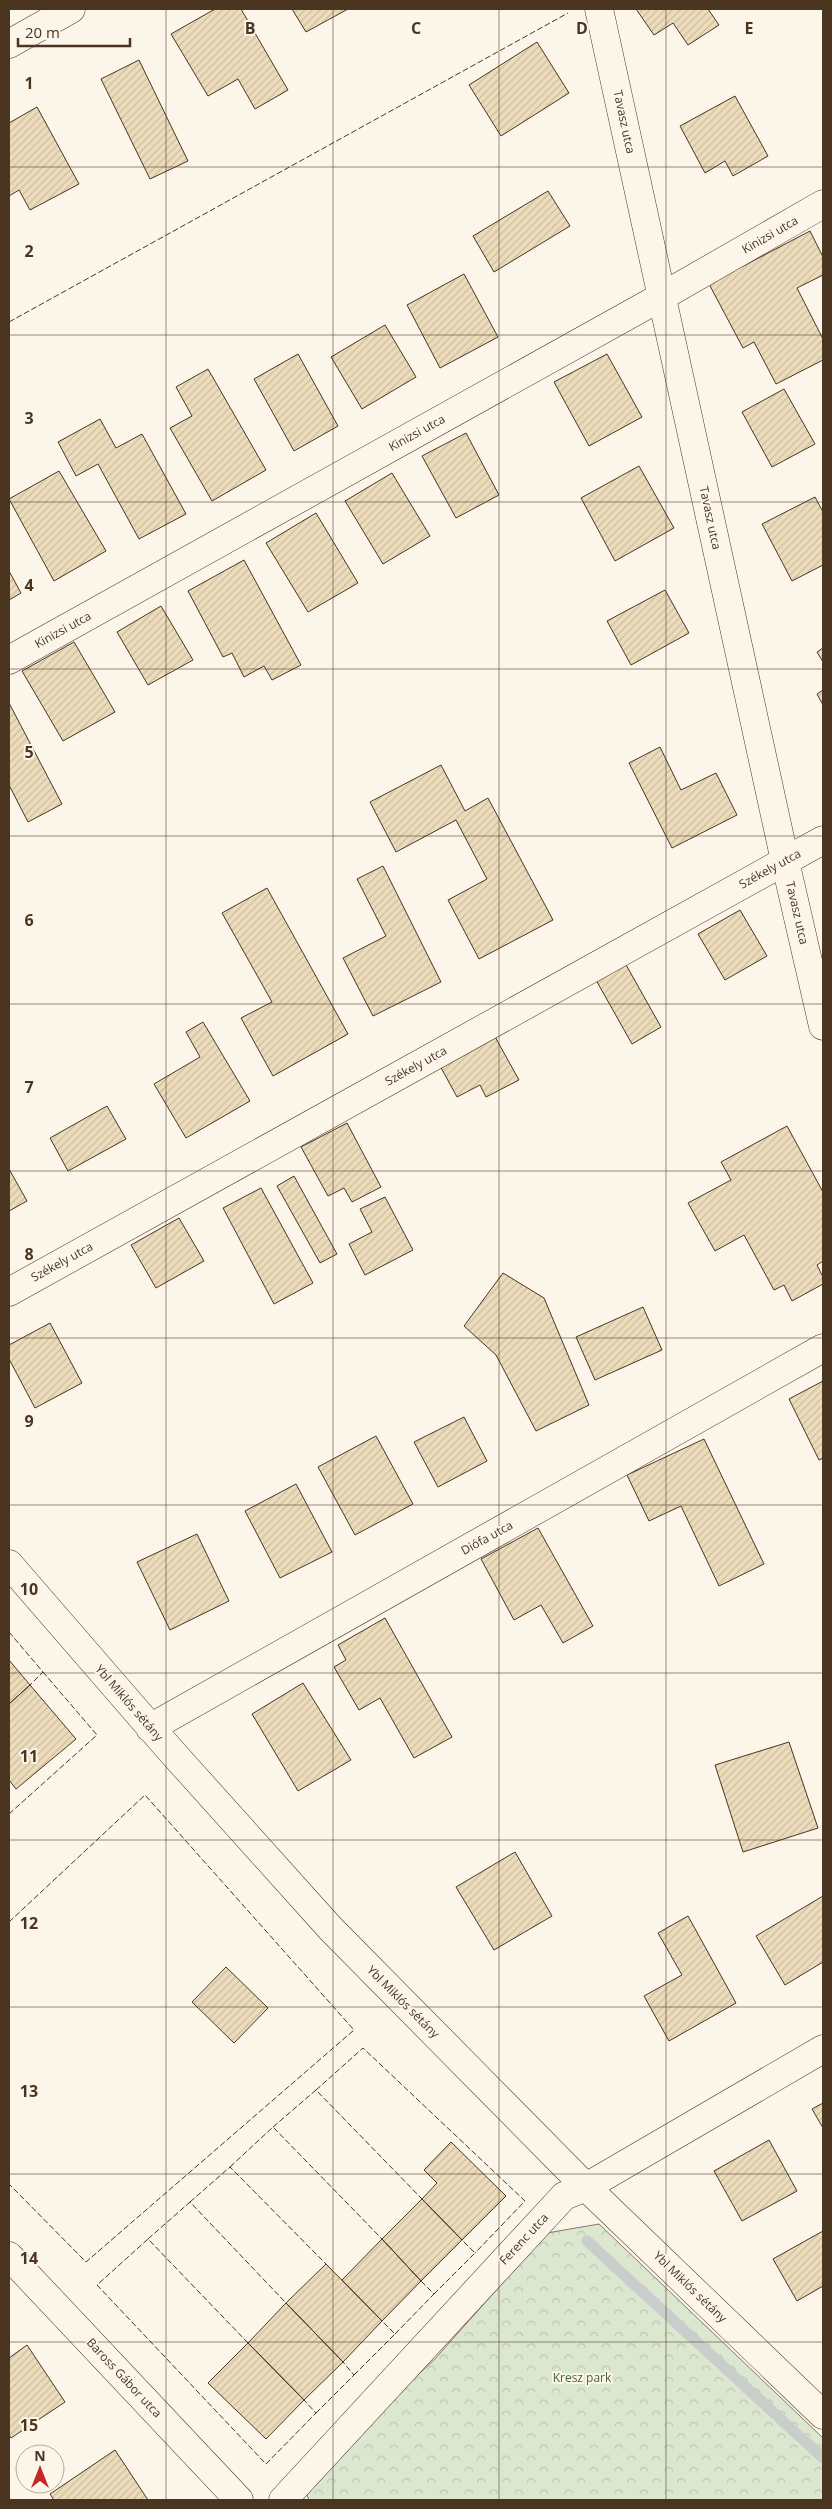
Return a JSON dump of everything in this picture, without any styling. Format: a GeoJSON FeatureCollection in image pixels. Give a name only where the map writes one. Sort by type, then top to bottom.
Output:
{"type":"FeatureCollection","features":[{"type":"Feature","properties":{"kind":"street"},"geometry":{"type":"LineString","coordinates":[[9,44],[71,9]]}},
{"type":"Feature","properties":{"kind":"street","name":"Tavasz utca"},"geometry":{"type":"LineString","coordinates":[[599,9],[785,861],[823,1026]]}},
{"type":"Feature","properties":{"kind":"street","name":"Kinizsi utca"},"geometry":{"type":"LineString","coordinates":[[9,660],[661,297],[823,204]]}},
{"type":"Feature","properties":{"kind":"street","name":"Székely utca"},"geometry":{"type":"LineString","coordinates":[[9,1292],[823,840]]}},
{"type":"Feature","properties":{"kind":"street","name":"Diófa utca"},"geometry":{"type":"LineString","coordinates":[[150,1728],[823,1348]]}},
{"type":"Feature","properties":{"kind":"street","name":"Ybl Miklós sétány"},"geometry":{"type":"LineString","coordinates":[[9,1564],[150,1728],[331,1930],[586,2187],[823,2415]]}},
{"type":"Feature","properties":{"kind":"street","name":"Ferenc utca"},"geometry":{"type":"LineString","coordinates":[[283,2500],[564,2196],[586,2187],[823,2049]]}},
{"type":"Feature","properties":{"kind":"street","name":"Baross Gábor utca"},"geometry":{"type":"LineString","coordinates":[[9,2256],[239,2500]]}},
{"type":"Feature","properties":{"kind":"green space","name":"Kresz park"},"geometry":{"type":"Polygon","coordinates":[[[599,2224],[823,2438],[823,2500],[309,2500],[302,2482],[434,2360],[547,2233],[599,2224]]]}},
{"type":"Feature","properties":{"kind":"building"},"geometry":{"type":"Polygon","coordinates":[[[215,9],[241,9],[288,90],[255,109],[238,79],[208,96],[171,34],[215,9]]]}},
{"type":"Feature","properties":{"kind":"building"},"geometry":{"type":"Polygon","coordinates":[[[292,9],[348,9],[306,32],[292,9]]]}},
{"type":"Feature","properties":{"kind":"building"},"geometry":{"type":"Polygon","coordinates":[[[636,9],[708,9],[719,25],[688,45],[673,23],[654,35],[636,9]]]}},
{"type":"Feature","properties":{"kind":"building"},"geometry":{"type":"Polygon","coordinates":[[[537,42],[569,93],[501,136],[469,85],[537,42]]]}},
{"type":"Feature","properties":{"kind":"building"},"geometry":{"type":"Polygon","coordinates":[[[139,60],[188,161],[150,179],[101,79],[139,60]]]}},
{"type":"Feature","properties":{"kind":"building"},"geometry":{"type":"Polygon","coordinates":[[[735,96],[768,156],[733,176],[725,161],[705,173],[680,126],[735,96]]]}},
{"type":"Feature","properties":{"kind":"building"},"geometry":{"type":"Polygon","coordinates":[[[37,107],[79,184],[30,210],[19,190],[9,196],[9,123],[37,107]]]}},
{"type":"Feature","properties":{"kind":"building"},"geometry":{"type":"Polygon","coordinates":[[[548,191],[570,226],[494,272],[473,236],[548,191]]]}},
{"type":"Feature","properties":{"kind":"building"},"geometry":{"type":"Polygon","coordinates":[[[810,231],[823,257],[823,275],[797,288],[823,339],[823,360],[776,384],[754,342],[743,348],[709,284],[810,231]]]}},
{"type":"Feature","properties":{"kind":"building"},"geometry":{"type":"Polygon","coordinates":[[[464,274],[498,337],[440,368],[407,305],[464,274]]]}},
{"type":"Feature","properties":{"kind":"building"},"geometry":{"type":"Polygon","coordinates":[[[385,325],[416,377],[362,409],[331,357],[385,325]]]}},
{"type":"Feature","properties":{"kind":"building"},"geometry":{"type":"Polygon","coordinates":[[[298,354],[338,426],[294,451],[254,379],[298,354]]]}},
{"type":"Feature","properties":{"kind":"building"},"geometry":{"type":"Polygon","coordinates":[[[607,354],[642,417],[589,446],[554,382],[607,354]]]}},
{"type":"Feature","properties":{"kind":"building"},"geometry":{"type":"Polygon","coordinates":[[[208,369],[266,470],[212,501],[170,428],[192,416],[176,387],[208,369]]]}},
{"type":"Feature","properties":{"kind":"building"},"geometry":{"type":"Polygon","coordinates":[[[784,389],[815,444],[772,467],[742,412],[784,389]]]}},
{"type":"Feature","properties":{"kind":"building"},"geometry":{"type":"Polygon","coordinates":[[[100,419],[116,448],[142,434],[186,514],[139,539],[98,464],[76,476],[58,442],[100,419]]]}},
{"type":"Feature","properties":{"kind":"building"},"geometry":{"type":"Polygon","coordinates":[[[466,433],[499,495],[456,518],[422,456],[466,433]]]}},
{"type":"Feature","properties":{"kind":"building"},"geometry":{"type":"Polygon","coordinates":[[[639,466],[674,528],[615,561],[581,498],[639,466]]]}},
{"type":"Feature","properties":{"kind":"building"},"geometry":{"type":"Polygon","coordinates":[[[59,471],[106,551],[54,581],[9,499],[59,471]]]}},
{"type":"Feature","properties":{"kind":"building"},"geometry":{"type":"Polygon","coordinates":[[[392,473],[430,536],[383,564],[345,501],[392,473]]]}},
{"type":"Feature","properties":{"kind":"building"},"geometry":{"type":"Polygon","coordinates":[[[815,497],[823,512],[823,565],[792,581],[762,524],[815,497]]]}},
{"type":"Feature","properties":{"kind":"building"},"geometry":{"type":"Polygon","coordinates":[[[316,513],[358,583],[308,612],[266,543],[316,513]]]}},
{"type":"Feature","properties":{"kind":"building"},"geometry":{"type":"Polygon","coordinates":[[[244,560],[301,665],[272,680],[264,666],[244,677],[232,653],[223,657],[188,591],[244,560]]]}},
{"type":"Feature","properties":{"kind":"building"},"geometry":{"type":"Polygon","coordinates":[[[9,571],[21,593],[9,600],[9,571]]]}},
{"type":"Feature","properties":{"kind":"building"},"geometry":{"type":"Polygon","coordinates":[[[665,590],[689,633],[631,665],[607,621],[665,590]]]}},
{"type":"Feature","properties":{"kind":"building"},"geometry":{"type":"Polygon","coordinates":[[[161,606],[193,660],[148,685],[117,632],[161,606]]]}},
{"type":"Feature","properties":{"kind":"building"},"geometry":{"type":"Polygon","coordinates":[[[74,642],[115,712],[63,741],[22,671],[74,642]]]}},
{"type":"Feature","properties":{"kind":"building"},"geometry":{"type":"Polygon","coordinates":[[[823,648],[823,662],[817,652],[823,648]]]}},
{"type":"Feature","properties":{"kind":"building"},"geometry":{"type":"Polygon","coordinates":[[[823,690],[823,705],[817,694],[823,690]]]}},
{"type":"Feature","properties":{"kind":"building"},"geometry":{"type":"Polygon","coordinates":[[[9,703],[62,804],[28,822],[9,785],[9,703]]]}},
{"type":"Feature","properties":{"kind":"building"},"geometry":{"type":"Polygon","coordinates":[[[660,747],[681,790],[716,773],[737,815],[672,848],[629,763],[660,747]]]}},
{"type":"Feature","properties":{"kind":"building"},"geometry":{"type":"Polygon","coordinates":[[[441,765],[465,811],[488,798],[553,920],[479,959],[448,900],[487,879],[456,820],[396,852],[370,802],[441,765]]]}},
{"type":"Feature","properties":{"kind":"building"},"geometry":{"type":"Polygon","coordinates":[[[383,866],[441,982],[373,1016],[343,958],[386,936],[357,879],[383,866]]]}},
{"type":"Feature","properties":{"kind":"building"},"geometry":{"type":"Polygon","coordinates":[[[267,888],[348,1034],[273,1076],[241,1018],[272,1002],[222,913],[267,888]]]}},
{"type":"Feature","properties":{"kind":"building"},"geometry":{"type":"Polygon","coordinates":[[[740,910],[767,956],[725,980],[698,934],[740,910]]]}},
{"type":"Feature","properties":{"kind":"building"},"geometry":{"type":"Polygon","coordinates":[[[625,963],[661,1027],[632,1044],[596,980],[625,963]]]}},
{"type":"Feature","properties":{"kind":"building"},"geometry":{"type":"Polygon","coordinates":[[[203,1022],[250,1101],[186,1138],[154,1084],[200,1057],[186,1032],[203,1022]]]}},
{"type":"Feature","properties":{"kind":"building"},"geometry":{"type":"Polygon","coordinates":[[[494,1035],[519,1080],[486,1097],[480,1085],[457,1097],[439,1064],[494,1035]]]}},
{"type":"Feature","properties":{"kind":"building"},"geometry":{"type":"Polygon","coordinates":[[[107,1106],[126,1139],[68,1171],[50,1138],[107,1106]]]}},
{"type":"Feature","properties":{"kind":"building"},"geometry":{"type":"Polygon","coordinates":[[[347,1123],[381,1187],[352,1202],[344,1188],[328,1196],[301,1147],[347,1123]]]}},
{"type":"Feature","properties":{"kind":"building"},"geometry":{"type":"Polygon","coordinates":[[[787,1126],[823,1192],[823,1261],[817,1265],[823,1277],[823,1284],[792,1301],[784,1285],[774,1290],[744,1235],[715,1251],[688,1203],[731,1180],[721,1162],[787,1126]]]}},
{"type":"Feature","properties":{"kind":"building"},"geometry":{"type":"Polygon","coordinates":[[[9,1169],[27,1201],[9,1211],[9,1169]]]}},
{"type":"Feature","properties":{"kind":"building"},"geometry":{"type":"Polygon","coordinates":[[[294,1176],[337,1254],[320,1263],[277,1186],[294,1176]]]}},
{"type":"Feature","properties":{"kind":"building"},"geometry":{"type":"Polygon","coordinates":[[[261,1188],[313,1283],[274,1304],[223,1208],[261,1188]]]}},
{"type":"Feature","properties":{"kind":"building"},"geometry":{"type":"Polygon","coordinates":[[[385,1197],[413,1250],[365,1275],[349,1244],[372,1232],[360,1209],[385,1197]]]}},
{"type":"Feature","properties":{"kind":"building"},"geometry":{"type":"Polygon","coordinates":[[[179,1218],[204,1261],[156,1288],[131,1245],[179,1218]]]}},
{"type":"Feature","properties":{"kind":"building"},"geometry":{"type":"Polygon","coordinates":[[[503,1273],[544,1298],[589,1405],[536,1431],[496,1355],[464,1326],[503,1273]]]}},
{"type":"Feature","properties":{"kind":"building"},"geometry":{"type":"Polygon","coordinates":[[[643,1307],[662,1350],[595,1380],[576,1337],[643,1307]]]}},
{"type":"Feature","properties":{"kind":"building"},"geometry":{"type":"Polygon","coordinates":[[[50,1323],[82,1383],[35,1408],[9,1359],[9,1345],[50,1323]]]}},
{"type":"Feature","properties":{"kind":"building"},"geometry":{"type":"Polygon","coordinates":[[[823,1381],[823,1458],[819,1460],[789,1399],[823,1381]]]}},
{"type":"Feature","properties":{"kind":"building"},"geometry":{"type":"Polygon","coordinates":[[[464,1417],[487,1461],[438,1487],[414,1442],[464,1417]]]}},
{"type":"Feature","properties":{"kind":"building"},"geometry":{"type":"Polygon","coordinates":[[[376,1436],[413,1504],[355,1535],[318,1467],[376,1436]]]}},
{"type":"Feature","properties":{"kind":"building"},"geometry":{"type":"Polygon","coordinates":[[[704,1439],[764,1564],[719,1586],[681,1506],[649,1521],[627,1475],[704,1439]]]}},
{"type":"Feature","properties":{"kind":"building"},"geometry":{"type":"Polygon","coordinates":[[[296,1484],[332,1552],[280,1578],[245,1511],[296,1484]]]}},
{"type":"Feature","properties":{"kind":"building"},"geometry":{"type":"Polygon","coordinates":[[[538,1528],[593,1626],[563,1643],[541,1605],[514,1620],[481,1559],[538,1528]]]}},
{"type":"Feature","properties":{"kind":"building"},"geometry":{"type":"Polygon","coordinates":[[[197,1534],[229,1601],[170,1630],[137,1562],[197,1534]]]}},
{"type":"Feature","properties":{"kind":"building"},"geometry":{"type":"Polygon","coordinates":[[[385,1618],[452,1737],[414,1758],[380,1698],[359,1710],[334,1667],[346,1660],[338,1645],[385,1618]]]}},
{"type":"Feature","properties":{"kind":"building"},"geometry":{"type":"Polygon","coordinates":[[[9,1660],[30,1685],[9,1704],[9,1660]]]}},
{"type":"Feature","properties":{"kind":"building"},"geometry":{"type":"Polygon","coordinates":[[[303,1683],[351,1760],[298,1791],[252,1714],[303,1683]]]}},
{"type":"Feature","properties":{"kind":"building"},"geometry":{"type":"Polygon","coordinates":[[[30,1685],[76,1739],[16,1789],[9,1780],[9,1704],[30,1685]]]}},
{"type":"Feature","properties":{"kind":"building"},"geometry":{"type":"Polygon","coordinates":[[[789,1742],[818,1828],[743,1852],[715,1765],[789,1742]]]}},
{"type":"Feature","properties":{"kind":"building"},"geometry":{"type":"Polygon","coordinates":[[[515,1852],[552,1916],[494,1950],[456,1887],[515,1852]]]}},
{"type":"Feature","properties":{"kind":"building"},"geometry":{"type":"Polygon","coordinates":[[[823,1896],[823,1962],[785,1985],[756,1936],[823,1896]]]}},
{"type":"Feature","properties":{"kind":"building"},"geometry":{"type":"Polygon","coordinates":[[[688,1916],[736,2003],[669,2041],[644,1996],[682,1975],[658,1933],[688,1916]]]}},
{"type":"Feature","properties":{"kind":"building"},"geometry":{"type":"Polygon","coordinates":[[[226,1967],[268,2008],[234,2043],[192,2002],[226,1967]]]}},
{"type":"Feature","properties":{"kind":"building"},"geometry":{"type":"Polygon","coordinates":[[[823,2103],[823,2128],[812,2109],[823,2103]]]}},
{"type":"Feature","properties":{"kind":"building"},"geometry":{"type":"Polygon","coordinates":[[[769,2140],[797,2191],[742,2221],[714,2171],[769,2140]]]}},
{"type":"Feature","properties":{"kind":"building"},"geometry":{"type":"Polygon","coordinates":[[[451,2142],[506,2196],[462,2240],[422,2199],[437,2183],[424,2170],[451,2142]]]}},
{"type":"Feature","properties":{"kind":"building"},"geometry":{"type":"Polygon","coordinates":[[[422,2199],[462,2240],[421,2281],[382,2239],[422,2199]]]}},
{"type":"Feature","properties":{"kind":"building"},"geometry":{"type":"Polygon","coordinates":[[[823,2231],[823,2286],[797,2301],[773,2259],[823,2231]]]}},
{"type":"Feature","properties":{"kind":"building"},"geometry":{"type":"Polygon","coordinates":[[[382,2239],[421,2281],[382,2321],[342,2280],[382,2239]]]}},
{"type":"Feature","properties":{"kind":"building"},"geometry":{"type":"Polygon","coordinates":[[[326,2264],[382,2321],[343,2362],[286,2303],[326,2264]]]}},
{"type":"Feature","properties":{"kind":"building"},"geometry":{"type":"Polygon","coordinates":[[[286,2303],[343,2362],[304,2400],[248,2343],[286,2303]]]}},
{"type":"Feature","properties":{"kind":"building"},"geometry":{"type":"Polygon","coordinates":[[[248,2343],[304,2400],[266,2439],[208,2383],[248,2343]]]}},
{"type":"Feature","properties":{"kind":"building"},"geometry":{"type":"Polygon","coordinates":[[[27,2345],[65,2402],[11,2438],[9,2435],[9,2358],[27,2345]]]}},
{"type":"Feature","properties":{"kind":"building"},"geometry":{"type":"Polygon","coordinates":[[[115,2450],[148,2500],[54,2500],[50,2494],[65,2494],[65,2484],[115,2450]]]}},
{"type":"Feature","properties":{"kind":"waterway"},"geometry":{"type":"LineString","coordinates":[[587,2241],[823,2458]]}},
{"type":"Feature","properties":{"kind":"fence"},"geometry":{"type":"LineString","coordinates":[[9,322],[568,13]]}},
{"type":"Feature","properties":{"kind":"fence"},"geometry":{"type":"LineString","coordinates":[[9,1632],[43,1672],[30,1685]]}},
{"type":"Feature","properties":{"kind":"fence"},"geometry":{"type":"LineString","coordinates":[[9,1814],[97,1735],[43,1672]]}},
{"type":"Feature","properties":{"kind":"fence"},"geometry":{"type":"LineString","coordinates":[[9,1922],[145,1795],[354,2030],[86,2262],[9,2184]]}},
{"type":"Feature","properties":{"kind":"fence"},"geometry":{"type":"LineString","coordinates":[[316,2090],[363,2048],[525,2201],[475,2253]]}},
{"type":"Feature","properties":{"kind":"fence"},"geometry":{"type":"LineString","coordinates":[[273,2127],[316,2090],[422,2199]]}},
{"type":"Feature","properties":{"kind":"fence"},"geometry":{"type":"LineString","coordinates":[[230,2167],[273,2127],[382,2239]]}},
{"type":"Feature","properties":{"kind":"fence"},"geometry":{"type":"LineString","coordinates":[[190,2202],[230,2167],[326,2264]]}},
{"type":"Feature","properties":{"kind":"fence"},"geometry":{"type":"LineString","coordinates":[[148,2239],[190,2202],[286,2303]]}},
{"type":"Feature","properties":{"kind":"fence"},"geometry":{"type":"LineString","coordinates":[[248,2343],[148,2239],[97,2285],[266,2464],[316,2413],[304,2400]]}},
{"type":"Feature","properties":{"kind":"fence"},"geometry":{"type":"LineString","coordinates":[[434,2294],[475,2253],[462,2240]]}},
{"type":"Feature","properties":{"kind":"fence"},"geometry":{"type":"LineString","coordinates":[[395,2334],[434,2294],[421,2281]]}},
{"type":"Feature","properties":{"kind":"fence"},"geometry":{"type":"LineString","coordinates":[[354,2375],[395,2334],[382,2321]]}},
{"type":"Feature","properties":{"kind":"fence"},"geometry":{"type":"LineString","coordinates":[[316,2413],[354,2375],[343,2362]]}}]}
